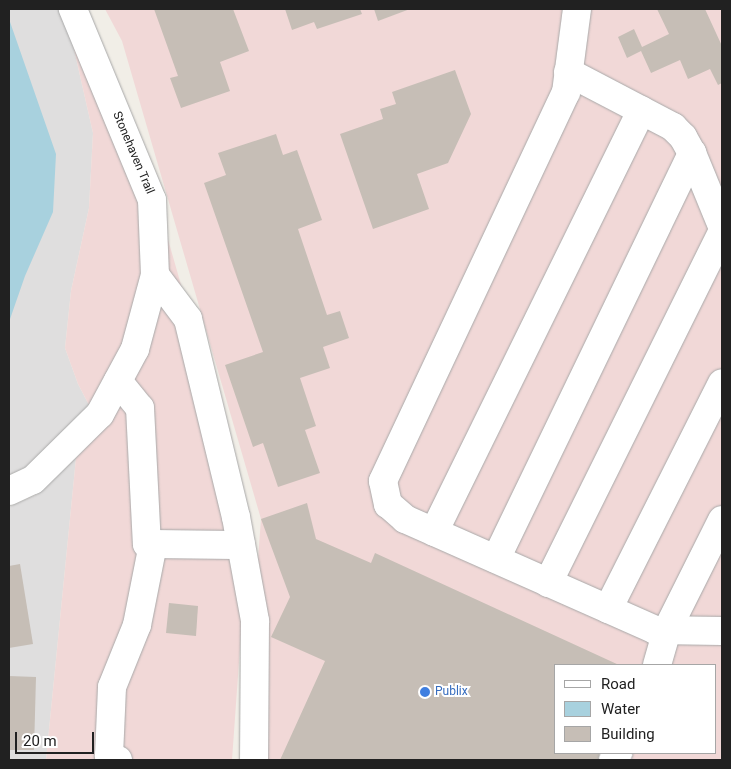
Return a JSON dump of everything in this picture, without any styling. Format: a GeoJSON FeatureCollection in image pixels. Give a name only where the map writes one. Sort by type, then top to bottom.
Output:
{"type":"FeatureCollection","features":[{"type":"Feature","properties":{"kind":"street","name":"Stonehaven Trail"},"geometry":{"type":"LineString","coordinates":[[9,491],[33,480],[100,414],[135,349],[155,275],[152,200],[73,9]]}},
{"type":"Feature","properties":{"kind":"street"},"geometry":{"type":"LineString","coordinates":[[577,9],[566,92],[383,481],[388,504],[406,519],[655,630],[722,631]]}},
{"type":"Feature","properties":{"kind":"street"},"geometry":{"type":"LineString","coordinates":[[568,72],[673,127],[683,137],[692,154],[722,226]]}},
{"type":"Feature","properties":{"kind":"street"},"geometry":{"type":"LineString","coordinates":[[434,532],[642,110]]}},
{"type":"Feature","properties":{"kind":"street"},"geometry":{"type":"LineString","coordinates":[[496,559],[692,154]]}},
{"type":"Feature","properties":{"kind":"street"},"geometry":{"type":"LineString","coordinates":[[548,583],[722,233]]}},
{"type":"Feature","properties":{"kind":"street"},"geometry":{"type":"LineString","coordinates":[[155,275],[188,319],[241,545],[255,621],[254,760]]}},
{"type":"Feature","properties":{"kind":"street"},"geometry":{"type":"LineString","coordinates":[[118,381],[140,408],[147,544],[241,545]]}},
{"type":"Feature","properties":{"kind":"street"},"geometry":{"type":"LineString","coordinates":[[608,609],[722,384]]}},
{"type":"Feature","properties":{"kind":"street"},"geometry":{"type":"LineString","coordinates":[[657,664],[667,630],[722,520]]}},
{"type":"Feature","properties":{"kind":"street"},"geometry":{"type":"LineString","coordinates":[[118,760],[109,756],[112,687],[137,625],[153,544]]}},
{"type":"Feature","properties":{"kind":"shaded area"},"geometry":{"type":"Polygon","coordinates":[[[9,9],[58,9],[73,45],[93,133],[89,208],[71,291],[65,348],[78,384],[89,405],[26,467],[9,475],[9,9]]]}},
{"type":"Feature","properties":{"kind":"shaded area"},"geometry":{"type":"Polygon","coordinates":[[[105,9],[722,9],[722,760],[243,760],[261,519],[122,41],[105,9]]]}},
{"type":"Feature","properties":{"kind":"shaded area"},"geometry":{"type":"Polygon","coordinates":[[[73,45],[138,203],[142,273],[123,343],[89,405],[78,384],[65,348],[71,291],[89,208],[93,133],[73,45]]]}},
{"type":"Feature","properties":{"kind":"shaded area"},"geometry":{"type":"Polygon","coordinates":[[[167,236],[249,521],[232,760],[46,760],[76,458],[108,425],[147,354],[167,236]]]}},
{"type":"Feature","properties":{"kind":"shaded area"},"geometry":{"type":"Polygon","coordinates":[[[76,458],[46,760],[9,760],[9,507],[38,494],[76,458]]]}},
{"type":"Feature","properties":{"kind":"water"},"geometry":{"type":"Polygon","coordinates":[[[9,19],[56,154],[53,212],[25,276],[9,322],[9,19]]]}},
{"type":"Feature","properties":{"kind":"building"},"geometry":{"type":"Polygon","coordinates":[[[154,9],[233,9],[249,51],[220,62],[230,91],[181,108],[170,78],[178,76],[154,9]]]}},
{"type":"Feature","properties":{"kind":"building"},"geometry":{"type":"Polygon","coordinates":[[[285,9],[360,9],[362,14],[317,29],[314,22],[292,30],[285,9]]]}},
{"type":"Feature","properties":{"kind":"building"},"geometry":{"type":"Polygon","coordinates":[[[374,9],[410,9],[378,21],[374,9]]]}},
{"type":"Feature","properties":{"kind":"building"},"geometry":{"type":"Polygon","coordinates":[[[657,9],[705,9],[722,46],[722,83],[718,85],[710,69],[688,79],[680,60],[651,73],[641,51],[627,58],[618,37],[634,29],[642,47],[669,34],[657,9]]]}},
{"type":"Feature","properties":{"kind":"building"},"geometry":{"type":"Polygon","coordinates":[[[455,70],[471,114],[448,163],[417,174],[429,209],[373,229],[340,134],[383,119],[380,109],[396,104],[392,92],[455,70]]]}},
{"type":"Feature","properties":{"kind":"building"},"geometry":{"type":"Polygon","coordinates":[[[276,134],[283,155],[297,150],[322,220],[298,229],[327,315],[340,311],[349,338],[323,347],[330,368],[300,378],[316,426],[305,430],[320,473],[278,487],[263,443],[253,447],[225,365],[263,352],[204,183],[226,175],[218,153],[276,134]]]}},
{"type":"Feature","properties":{"kind":"building"},"geometry":{"type":"Polygon","coordinates":[[[307,503],[316,539],[371,563],[375,553],[617,664],[554,664],[554,754],[606,754],[603,760],[280,760],[325,661],[271,637],[290,597],[261,519],[307,503]]]}},
{"type":"Feature","properties":{"kind":"building"},"geometry":{"type":"Polygon","coordinates":[[[20,564],[33,644],[9,648],[9,566],[20,564]]]}},
{"type":"Feature","properties":{"kind":"building"},"geometry":{"type":"Polygon","coordinates":[[[169,603],[198,606],[196,636],[166,633],[169,603]]]}},
{"type":"Feature","properties":{"kind":"building"},"geometry":{"type":"Polygon","coordinates":[[[9,676],[36,677],[34,750],[9,750],[9,676]]]}},
{"type":"Feature","properties":{"kind":"place","name":"Publix"},"geometry":{"type":"Point","coordinates":[425,692]}}]}
